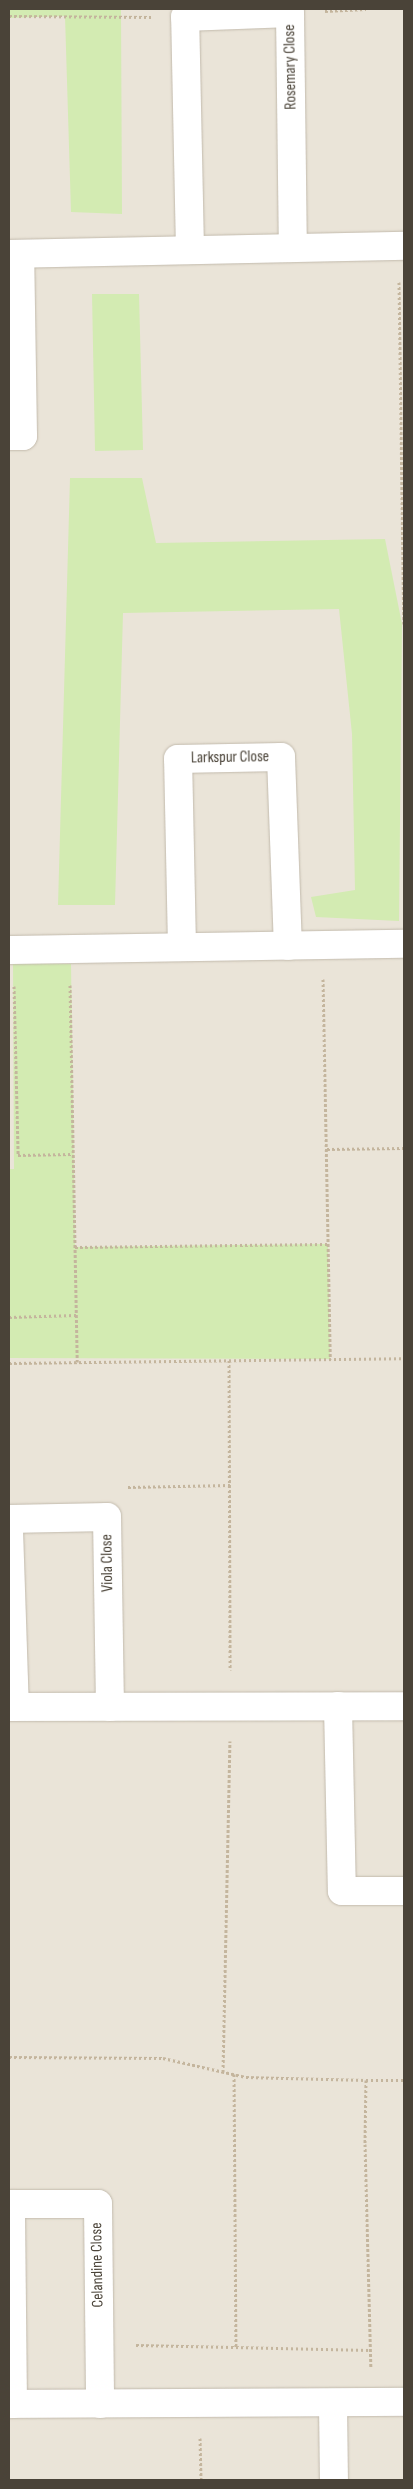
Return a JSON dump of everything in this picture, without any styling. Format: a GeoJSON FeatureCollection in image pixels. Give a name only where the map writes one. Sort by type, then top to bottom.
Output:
{"type":"FeatureCollection","features":[{"type":"Feature","properties":{"kind":"street","name":"Rosemary Close"},"geometry":{"type":"LineString","coordinates":[[185,17],[290,13],[293,248]]}},
{"type":"Feature","properties":{"kind":"street"},"geometry":{"type":"LineString","coordinates":[[185,17],[190,250]]}},
{"type":"Feature","properties":{"kind":"street"},"geometry":{"type":"LineString","coordinates":[[9,436],[23,436],[14,254],[404,246]]}},
{"type":"Feature","properties":{"kind":"street","name":"Larkspur Close"},"geometry":{"type":"LineString","coordinates":[[182,947],[178,759],[281,757],[288,946]]}},
{"type":"Feature","properties":{"kind":"street"},"geometry":{"type":"LineString","coordinates":[[9,950],[404,944]]}},
{"type":"Feature","properties":{"kind":"street","name":"Viola Close"},"geometry":{"type":"LineString","coordinates":[[9,1519],[107,1517],[110,1707]]}},
{"type":"Feature","properties":{"kind":"street"},"geometry":{"type":"LineString","coordinates":[[9,1530],[12,1707],[404,1706]]}},
{"type":"Feature","properties":{"kind":"street"},"geometry":{"type":"LineString","coordinates":[[338,1706],[342,1890],[404,1890]]}},
{"type":"Feature","properties":{"kind":"street","name":"Celandine Close"},"geometry":{"type":"LineString","coordinates":[[100,2404],[98,2204],[11,2204],[11,2404],[100,2404],[199,2403],[333,2403],[404,2402]]}},
{"type":"Feature","properties":{"kind":"street"},"geometry":{"type":"LineString","coordinates":[[333,2403],[334,2480]]}},
{"type":"Feature","properties":{"kind":"path"},"geometry":{"type":"LineString","coordinates":[[9,16],[185,17]]}},
{"type":"Feature","properties":{"kind":"path"},"geometry":{"type":"LineString","coordinates":[[399,275],[404,624]]}},
{"type":"Feature","properties":{"kind":"path"},"geometry":{"type":"LineString","coordinates":[[313,977],[323,977],[330,1359]]}},
{"type":"Feature","properties":{"kind":"path"},"geometry":{"type":"LineString","coordinates":[[70,982],[77,1362]]}},
{"type":"Feature","properties":{"kind":"path"},"geometry":{"type":"LineString","coordinates":[[61,983],[80,982]]}},
{"type":"Feature","properties":{"kind":"path"},"geometry":{"type":"LineString","coordinates":[[24,984],[14,984],[18,1155],[73,1154]]}},
{"type":"Feature","properties":{"kind":"path"},"geometry":{"type":"LineString","coordinates":[[327,1149],[404,1148]]}},
{"type":"Feature","properties":{"kind":"path"},"geometry":{"type":"LineString","coordinates":[[75,1247],[328,1244]]}},
{"type":"Feature","properties":{"kind":"path"},"geometry":{"type":"LineString","coordinates":[[9,1317],[76,1316]]}},
{"type":"Feature","properties":{"kind":"path"},"geometry":{"type":"LineString","coordinates":[[9,1362],[404,1358]]}},
{"type":"Feature","properties":{"kind":"path"},"geometry":{"type":"LineString","coordinates":[[223,2072],[230,1706],[229,1360]]}},
{"type":"Feature","properties":{"kind":"path"},"geometry":{"type":"LineString","coordinates":[[9,2057],[163,2058],[234,2074],[404,2080]]}},
{"type":"Feature","properties":{"kind":"path"},"geometry":{"type":"LineString","coordinates":[[234,2074],[236,2347]]}},
{"type":"Feature","properties":{"kind":"path"},"geometry":{"type":"LineString","coordinates":[[366,2080],[364,2144],[371,2402]]}},
{"type":"Feature","properties":{"kind":"path"},"geometry":{"type":"LineString","coordinates":[[99,2344],[370,2350]]}},
{"type":"Feature","properties":{"kind":"path"},"geometry":{"type":"LineString","coordinates":[[199,2403],[201,2480]]}},
{"type":"Feature","properties":{"kind":"shaded area"},"geometry":{"type":"Polygon","coordinates":[[[9,9],[404,9],[404,2480],[9,2480],[9,9]]]}},
{"type":"Feature","properties":{"kind":"green space"},"geometry":{"type":"Polygon","coordinates":[[[9,9],[121,9],[122,214],[71,212],[65,16],[9,18],[9,9]]]}},
{"type":"Feature","properties":{"kind":"green space"},"geometry":{"type":"Polygon","coordinates":[[[92,294],[139,294],[143,450],[95,451],[92,294]]]}},
{"type":"Feature","properties":{"kind":"green space"},"geometry":{"type":"Polygon","coordinates":[[[70,478],[142,478],[156,543],[385,539],[402,624],[399,921],[316,917],[311,897],[355,890],[352,734],[339,609],[123,613],[115,905],[58,905],[70,478]]]}},
{"type":"Feature","properties":{"kind":"green space"},"geometry":{"type":"Polygon","coordinates":[[[13,962],[71,964],[75,1247],[328,1244],[330,1359],[9,1358],[9,1169],[14,1169],[13,962]]]}}]}
